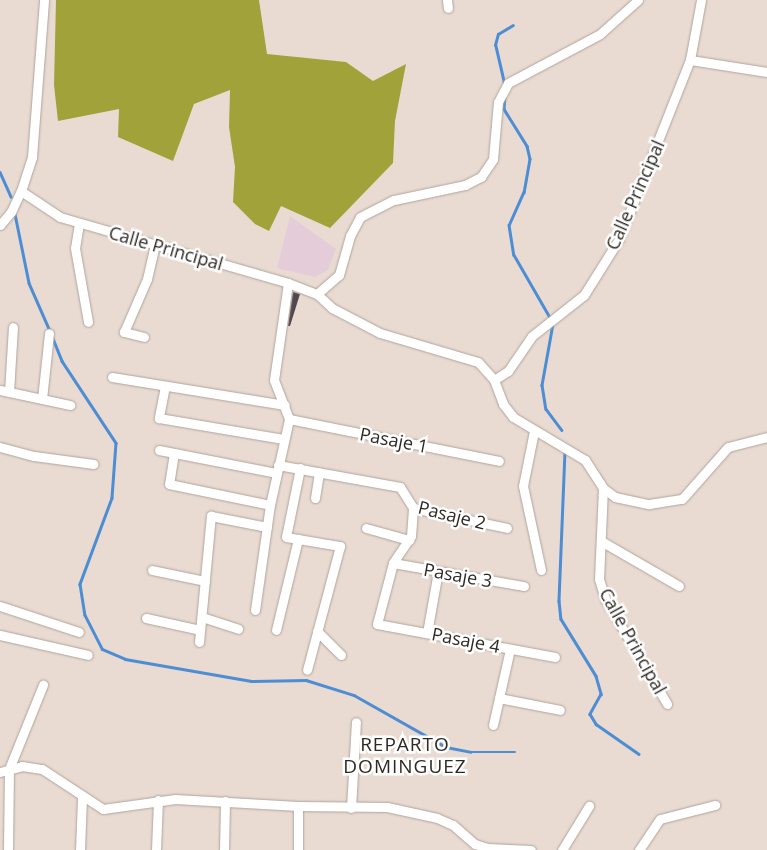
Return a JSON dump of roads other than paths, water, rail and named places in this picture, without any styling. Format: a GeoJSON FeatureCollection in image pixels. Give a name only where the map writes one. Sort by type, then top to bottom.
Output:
{"type":"FeatureCollection","features":[{"type":"Feature","properties":{"kind":"street"},"geometry":{"type":"LineString","coordinates":[[0,225],[11,212],[21,191],[32,157],[44,0]]}},
{"type":"Feature","properties":{"kind":"street"},"geometry":{"type":"LineString","coordinates":[[317,294],[339,275],[350,236],[360,216],[394,200],[466,185],[481,177],[493,159],[498,102],[508,83],[600,34],[638,0]]}},
{"type":"Feature","properties":{"kind":"street","name":"Calle Principal"},"geometry":{"type":"LineString","coordinates":[[494,380],[508,371],[532,336],[584,295],[619,238],[690,60],[701,0]]}},
{"type":"Feature","properties":{"kind":"street"},"geometry":{"type":"LineString","coordinates":[[690,60],[767,72]]}},
{"type":"Feature","properties":{"kind":"street","name":"Calle Principal"},"geometry":{"type":"LineString","coordinates":[[21,191],[60,217],[288,283],[317,294],[332,308],[380,333],[478,362],[494,380],[507,410],[534,430],[585,460],[603,488],[599,579],[605,599],[668,704]]}},
{"type":"Feature","properties":{"kind":"street"},"geometry":{"type":"LineString","coordinates":[[79,223],[75,248],[88,322]]}},
{"type":"Feature","properties":{"kind":"street"},"geometry":{"type":"LineString","coordinates":[[144,337],[124,332],[147,278],[155,245]]}},
{"type":"Feature","properties":{"kind":"street"},"geometry":{"type":"LineString","coordinates":[[255,610],[270,505],[289,418],[274,380],[288,283]]}},
{"type":"Feature","properties":{"kind":"street"},"geometry":{"type":"LineString","coordinates":[[13,327],[4,391],[70,405]]}},
{"type":"Feature","properties":{"kind":"street"},"geometry":{"type":"LineString","coordinates":[[42,399],[49,333]]}},
{"type":"Feature","properties":{"kind":"street"},"geometry":{"type":"LineString","coordinates":[[112,377],[285,405]]}},
{"type":"Feature","properties":{"kind":"street"},"geometry":{"type":"LineString","coordinates":[[165,386],[159,418],[283,439]]}},
{"type":"Feature","properties":{"kind":"street","name":"Pasaje 1"},"geometry":{"type":"LineString","coordinates":[[289,418],[500,460]]}},
{"type":"Feature","properties":{"kind":"street"},"geometry":{"type":"LineString","coordinates":[[534,430],[523,486],[541,570]]}},
{"type":"Feature","properties":{"kind":"street"},"geometry":{"type":"LineString","coordinates":[[603,488],[615,497],[649,504],[682,499],[728,447],[767,437]]}},
{"type":"Feature","properties":{"kind":"street"},"geometry":{"type":"LineString","coordinates":[[0,447],[34,456],[93,464]]}},
{"type":"Feature","properties":{"kind":"street","name":"Pasaje 2"},"geometry":{"type":"LineString","coordinates":[[158,450],[277,469],[300,468],[400,487],[413,508],[508,528]]}},
{"type":"Feature","properties":{"kind":"street"},"geometry":{"type":"LineString","coordinates":[[174,453],[169,484],[270,505]]}},
{"type":"Feature","properties":{"kind":"street"},"geometry":{"type":"LineString","coordinates":[[300,468],[286,537],[340,546],[307,670]]}},
{"type":"Feature","properties":{"kind":"street"},"geometry":{"type":"LineString","coordinates":[[315,498],[318,472]]}},
{"type":"Feature","properties":{"kind":"street"},"geometry":{"type":"LineString","coordinates":[[393,563],[409,540],[413,508]]}},
{"type":"Feature","properties":{"kind":"street"},"geometry":{"type":"LineString","coordinates":[[199,642],[212,516],[267,527]]}},
{"type":"Feature","properties":{"kind":"street"},"geometry":{"type":"LineString","coordinates":[[366,528],[409,540]]}},
{"type":"Feature","properties":{"kind":"street"},"geometry":{"type":"LineString","coordinates":[[276,630],[298,539]]}},
{"type":"Feature","properties":{"kind":"street"},"geometry":{"type":"LineString","coordinates":[[600,540],[680,586]]}},
{"type":"Feature","properties":{"kind":"street","name":"Pasaje 3"},"geometry":{"type":"LineString","coordinates":[[393,563],[524,586]]}},
{"type":"Feature","properties":{"kind":"street","name":"Pasaje 4"},"geometry":{"type":"LineString","coordinates":[[393,563],[377,624],[555,657]]}},
{"type":"Feature","properties":{"kind":"street"},"geometry":{"type":"LineString","coordinates":[[152,570],[205,581]]}},
{"type":"Feature","properties":{"kind":"street"},"geometry":{"type":"LineString","coordinates":[[427,633],[438,571]]}},
{"type":"Feature","properties":{"kind":"street"},"geometry":{"type":"LineString","coordinates":[[0,606],[79,632]]}},
{"type":"Feature","properties":{"kind":"street"},"geometry":{"type":"LineString","coordinates":[[202,617],[238,629]]}},
{"type":"Feature","properties":{"kind":"street"},"geometry":{"type":"LineString","coordinates":[[146,618],[200,630]]}},
{"type":"Feature","properties":{"kind":"street"},"geometry":{"type":"LineString","coordinates":[[316,631],[341,655]]}},
{"type":"Feature","properties":{"kind":"street"},"geometry":{"type":"LineString","coordinates":[[0,635],[88,655]]}},
{"type":"Feature","properties":{"kind":"street"},"geometry":{"type":"LineString","coordinates":[[493,725],[510,649]]}},
{"type":"Feature","properties":{"kind":"street"},"geometry":{"type":"LineString","coordinates":[[8,850],[5,770],[43,685]]}},
{"type":"Feature","properties":{"kind":"street"},"geometry":{"type":"LineString","coordinates":[[499,698],[560,710]]}},
{"type":"Feature","properties":{"kind":"street"},"geometry":{"type":"LineString","coordinates":[[351,808],[356,722]]}},
{"type":"Feature","properties":{"kind":"street"},"geometry":{"type":"LineString","coordinates":[[5,770],[30,766],[42,769],[82,798],[103,809],[126,808],[158,800],[387,808],[423,813],[453,825],[483,847],[531,850]]}},
{"type":"Feature","properties":{"kind":"street"},"geometry":{"type":"LineString","coordinates":[[80,850],[82,798]]}},
{"type":"Feature","properties":{"kind":"street"},"geometry":{"type":"LineString","coordinates":[[156,850],[158,800]]}},
{"type":"Feature","properties":{"kind":"street"},"geometry":{"type":"LineString","coordinates":[[224,801],[224,850]]}},
{"type":"Feature","properties":{"kind":"street"},"geometry":{"type":"LineString","coordinates":[[639,850],[660,819],[715,805]]}},
{"type":"Feature","properties":{"kind":"street"},"geometry":{"type":"LineString","coordinates":[[298,806],[298,850]]}},
{"type":"Feature","properties":{"kind":"street"},"geometry":{"type":"LineString","coordinates":[[562,850],[589,806]]}},
{"type":"Feature","properties":{"kind":"waterway"},"geometry":{"type":"LineString","coordinates":[[504,83],[495,45],[498,34],[513,25]]}},
{"type":"Feature","properties":{"kind":"waterway"},"geometry":{"type":"LineString","coordinates":[[505,96],[504,109],[527,146],[530,159],[524,192],[509,225],[514,255],[551,319]]}},
{"type":"Feature","properties":{"kind":"waterway"},"geometry":{"type":"LineString","coordinates":[[0,172],[11,197]]}},
{"type":"Feature","properties":{"kind":"waterway"},"geometry":{"type":"LineString","coordinates":[[15,214],[29,283],[50,331]]}},
{"type":"Feature","properties":{"kind":"waterway"},"geometry":{"type":"LineString","coordinates":[[553,324],[542,385],[546,409],[562,430]]}},
{"type":"Feature","properties":{"kind":"waterway"},"geometry":{"type":"LineString","coordinates":[[52,336],[62,361],[116,443],[112,498],[80,584],[85,615],[102,649],[125,659],[251,681],[306,680],[354,695],[446,747],[471,752],[515,752]]}},
{"type":"Feature","properties":{"kind":"waterway"},"geometry":{"type":"LineString","coordinates":[[565,451],[559,601],[561,619],[596,676],[601,694],[590,714],[596,724],[639,754]]}},
{"type":"Feature","properties":{"kind":"district","name":"REPARTO DOMINGUEZ"},"geometry":{"type":"Point","coordinates":[405,756]}}]}
